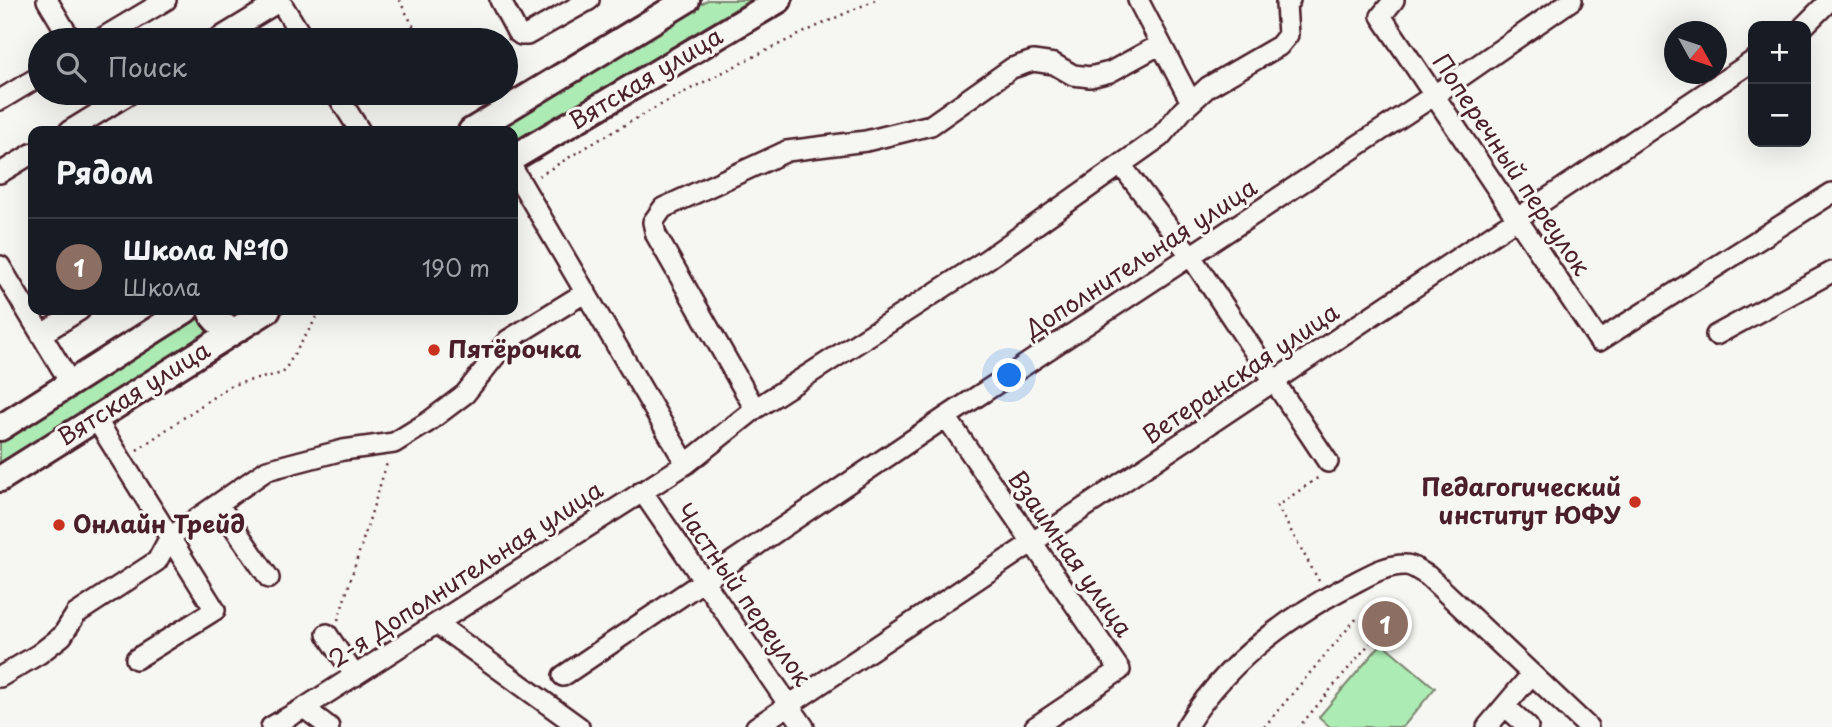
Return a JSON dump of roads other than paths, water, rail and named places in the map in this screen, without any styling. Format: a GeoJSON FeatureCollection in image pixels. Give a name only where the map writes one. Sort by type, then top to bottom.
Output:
{"type":"FeatureCollection","features":[{"type":"Feature","properties":{"kind":"main road","name":"Вятская улица"},"geometry":{"type":"LineString","coordinates":[[518,102],[687,0]]}},
{"type":"Feature","properties":{"kind":"main road","name":"Вятская улица"},"geometry":{"type":"LineString","coordinates":[[518,155],[779,0]]}},
{"type":"Feature","properties":{"kind":"main road","name":"Вятская улица"},"geometry":{"type":"LineString","coordinates":[[479,126],[514,105]]}},
{"type":"Feature","properties":{"kind":"main road","name":"Вятская улица"},"geometry":{"type":"LineString","coordinates":[[0,428],[178,315]]}},
{"type":"Feature","properties":{"kind":"main road"},"geometry":{"type":"LineString","coordinates":[[212,315],[221,325],[235,330]]}},
{"type":"Feature","properties":{"kind":"main road","name":"Вятская улица"},"geometry":{"type":"LineString","coordinates":[[0,479],[260,315]]}},
{"type":"Feature","properties":{"kind":"street"},"geometry":{"type":"LineString","coordinates":[[47,0],[64,28]]}},
{"type":"Feature","properties":{"kind":"street"},"geometry":{"type":"LineString","coordinates":[[119,28],[166,0]]}},
{"type":"Feature","properties":{"kind":"street"},"geometry":{"type":"LineString","coordinates":[[500,0],[515,28]]}},
{"type":"Feature","properties":{"kind":"street"},"geometry":{"type":"LineString","coordinates":[[518,33],[527,35],[589,0]]}},
{"type":"Feature","properties":{"kind":"street"},"geometry":{"type":"LineString","coordinates":[[1138,0],[1191,102]]}},
{"type":"Feature","properties":{"kind":"street","name":"Поперечный переулок"},"geometry":{"type":"LineString","coordinates":[[1394,0],[1381,16],[1436,94],[1599,341],[1832,193]]}},
{"type":"Feature","properties":{"kind":"street","name":"Дополнительная улица"},"geometry":{"type":"LineString","coordinates":[[563,676],[946,416],[1436,94],[1572,0]]}},
{"type":"Feature","properties":{"kind":"street"},"geometry":{"type":"LineString","coordinates":[[1809,21],[1830,0]]}},
{"type":"Feature","properties":{"kind":"street"},"geometry":{"type":"LineString","coordinates":[[236,28],[280,1],[297,28]]}},
{"type":"Feature","properties":{"kind":"street","name":"2-я Дополнительная улица"},"geometry":{"type":"LineString","coordinates":[[271,727],[686,464],[755,409],[986,260],[1121,165],[1160,137],[1208,87],[1279,46],[1288,35],[1286,1]]}},
{"type":"Feature","properties":{"kind":"street"},"geometry":{"type":"LineString","coordinates":[[755,409],[656,235],[653,222],[663,208],[787,151],[866,141],[931,125],[1012,68],[1033,61],[1054,64],[1073,75],[1090,77],[1110,72],[1161,44]]}},
{"type":"Feature","properties":{"kind":"street","name":"Ветеранская улица"},"geometry":{"type":"LineString","coordinates":[[756,727],[1748,64]]}},
{"type":"Feature","properties":{"kind":"street"},"geometry":{"type":"LineString","coordinates":[[0,100],[28,83]]}},
{"type":"Feature","properties":{"kind":"street"},"geometry":{"type":"LineString","coordinates":[[76,126],[111,105]]}},
{"type":"Feature","properties":{"kind":"street"},"geometry":{"type":"LineString","coordinates":[[344,105],[357,126]]}},
{"type":"Feature","properties":{"kind":"street"},"geometry":{"type":"LineString","coordinates":[[0,173],[28,156]]}},
{"type":"Feature","properties":{"kind":"street"},"geometry":{"type":"LineString","coordinates":[[1121,165],[1190,255],[1328,463]]}},
{"type":"Feature","properties":{"kind":"street"},"geometry":{"type":"LineString","coordinates":[[518,177],[686,464]]}},
{"type":"Feature","properties":{"kind":"street"},"geometry":{"type":"LineString","coordinates":[[0,266],[28,312]]}},
{"type":"Feature","properties":{"kind":"street"},"geometry":{"type":"LineString","coordinates":[[1716,335],[1832,272]]}},
{"type":"Feature","properties":{"kind":"street"},"geometry":{"type":"LineString","coordinates":[[0,677],[62,636],[76,614],[157,561],[170,537],[267,470],[343,450],[394,443],[428,422],[464,394],[509,340],[586,292]]}},
{"type":"Feature","properties":{"kind":"street"},"geometry":{"type":"LineString","coordinates":[[30,315],[71,384]]}},
{"type":"Feature","properties":{"kind":"street"},"geometry":{"type":"LineString","coordinates":[[41,334],[72,315]]}},
{"type":"Feature","properties":{"kind":"street","name":"Взаимная улица"},"geometry":{"type":"LineString","coordinates":[[946,416],[1120,670],[1035,727]]}},
{"type":"Feature","properties":{"kind":"street"},"geometry":{"type":"LineString","coordinates":[[96,419],[215,610],[136,659]]}},
{"type":"Feature","properties":{"kind":"street","name":"Частный переулок"},"geometry":{"type":"LineString","coordinates":[[642,491],[804,727]]}},
{"type":"Feature","properties":{"kind":"street"},"geometry":{"type":"LineString","coordinates":[[218,504],[269,578]]}},
{"type":"Feature","properties":{"kind":"street"},"geometry":{"type":"LineString","coordinates":[[1189,726],[1198,709],[1239,662],[1284,625],[1327,596],[1385,567],[1408,565],[1428,576],[1588,727]]}},
{"type":"Feature","properties":{"kind":"street"},"geometry":{"type":"LineString","coordinates":[[437,624],[579,727]]}},
{"type":"Feature","properties":{"kind":"street"},"geometry":{"type":"LineString","coordinates":[[329,638],[355,676]]}},
{"type":"Feature","properties":{"kind":"street"},"geometry":{"type":"LineString","coordinates":[[1487,727],[1531,675]]}},
{"type":"Feature","properties":{"kind":"street"},"geometry":{"type":"LineString","coordinates":[[1505,706],[1528,727]]}},
{"type":"Feature","properties":{"kind":"street"},"geometry":{"type":"LineString","coordinates":[[304,708],[329,727]]}},
{"type":"Feature","properties":{"kind":"place","name":"Пятёрочка"},"geometry":{"type":"Point","coordinates":[434,350]}},
{"type":"Feature","properties":{"kind":"place","name":"Педагогический институт ЮФУ"},"geometry":{"type":"Point","coordinates":[1635,502]}},
{"type":"Feature","properties":{"kind":"place","name":"Онлайн Трейд"},"geometry":{"type":"Point","coordinates":[59,525]}},
{"type":"Feature","properties":{"kind":"place","name":"Школа №10"},"geometry":{"type":"Point","coordinates":[1385,624]}}]}
